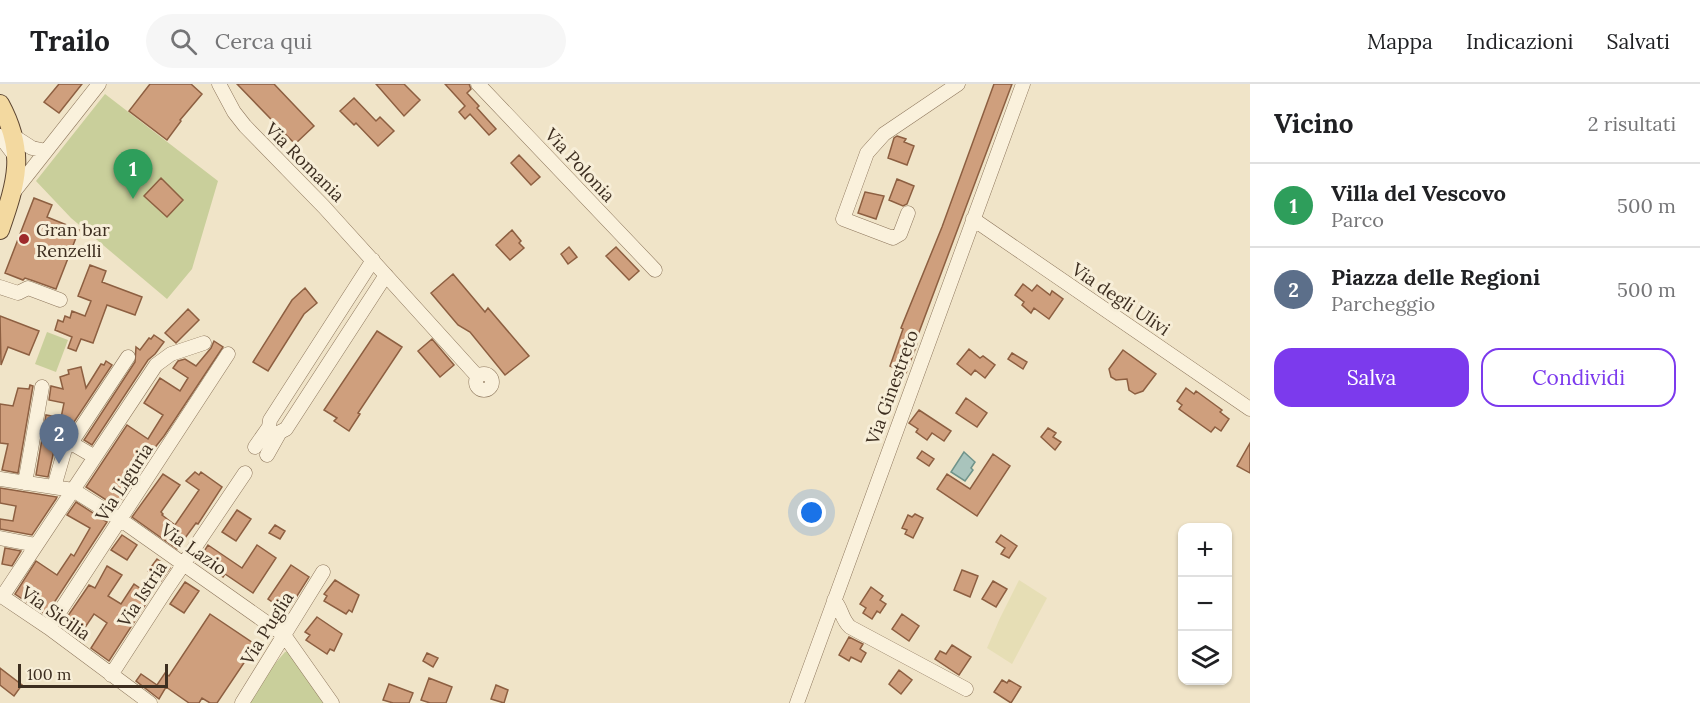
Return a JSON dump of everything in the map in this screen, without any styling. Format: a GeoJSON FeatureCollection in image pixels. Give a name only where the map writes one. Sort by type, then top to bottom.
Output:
{"type":"FeatureCollection","features":[{"type":"Feature","properties":{"kind":"main road"},"geometry":{"type":"LineString","coordinates":[[0,104],[7,137],[18,159],[12,195],[0,230]]}},
{"type":"Feature","properties":{"kind":"street"},"geometry":{"type":"LineString","coordinates":[[12,195],[99,84]]}},
{"type":"Feature","properties":{"kind":"street","name":"Via Romania"},"geometry":{"type":"LineString","coordinates":[[219,84],[234,112],[245,126],[324,207],[478,377]]}},
{"type":"Feature","properties":{"kind":"street","name":"Via Polonia"},"geometry":{"type":"LineString","coordinates":[[478,84],[655,270]]}},
{"type":"Feature","properties":{"kind":"street"},"geometry":{"type":"LineString","coordinates":[[908,213],[900,234],[893,238],[843,219],[867,153],[884,134],[958,84]]}},
{"type":"Feature","properties":{"kind":"street","name":"Via Ginestreto"},"geometry":{"type":"LineString","coordinates":[[797,703],[1023,84]]}},
{"type":"Feature","properties":{"kind":"street"},"geometry":{"type":"LineString","coordinates":[[7,137],[32,148],[46,151]]}},
{"type":"Feature","properties":{"kind":"street","name":"Via degli Ulivi"},"geometry":{"type":"LineString","coordinates":[[973,219],[1250,409]]}},
{"type":"Feature","properties":{"kind":"street"},"geometry":{"type":"LineString","coordinates":[[373,260],[270,420],[261,451],[286,429],[386,275]]}},
{"type":"Feature","properties":{"kind":"street"},"geometry":{"type":"LineString","coordinates":[[0,287],[18,293],[28,288],[60,300]]}},
{"type":"Feature","properties":{"kind":"street"},"geometry":{"type":"LineString","coordinates":[[375,293],[405,295]]}},
{"type":"Feature","properties":{"kind":"street"},"geometry":{"type":"LineString","coordinates":[[1,596],[158,362],[174,353],[204,343]]}},
{"type":"Feature","properties":{"kind":"street","name":"Via Liguria"},"geometry":{"type":"LineString","coordinates":[[49,628],[228,354]]}},
{"type":"Feature","properties":{"kind":"street"},"geometry":{"type":"LineString","coordinates":[[54,487],[65,449],[72,443],[128,357]]}},
{"type":"Feature","properties":{"kind":"street"},"geometry":{"type":"LineString","coordinates":[[25,483],[42,387]]}},
{"type":"Feature","properties":{"kind":"street"},"geometry":{"type":"LineString","coordinates":[[72,443],[94,457]]}},
{"type":"Feature","properties":{"kind":"street","name":"Via Istria"},"geometry":{"type":"LineString","coordinates":[[111,675],[245,473]]}},
{"type":"Feature","properties":{"kind":"street","name":"Via Lazio"},"geometry":{"type":"LineString","coordinates":[[0,479],[73,490],[121,520],[284,635],[332,703]]}},
{"type":"Feature","properties":{"kind":"street"},"geometry":{"type":"LineString","coordinates":[[0,538],[36,545]]}},
{"type":"Feature","properties":{"kind":"street","name":"Via Puglia"},"geometry":{"type":"LineString","coordinates":[[242,703],[323,572]]}},
{"type":"Feature","properties":{"kind":"street","name":"Via Sicilia"},"geometry":{"type":"LineString","coordinates":[[1,596],[49,628],[150,703]]}},
{"type":"Feature","properties":{"kind":"street"},"geometry":{"type":"LineString","coordinates":[[834,600],[840,606],[843,620],[850,627],[966,689]]}},
{"type":"Feature","properties":{"kind":"shaded area"},"geometry":{"type":"Polygon","coordinates":[[[1019,580],[1047,598],[1012,664],[987,648],[1019,580]]]}},
{"type":"Feature","properties":{"kind":"green space"},"geometry":{"type":"Polygon","coordinates":[[[105,94],[218,181],[192,269],[167,299],[71,218],[36,181],[105,94]]]}},
{"type":"Feature","properties":{"kind":"green space"},"geometry":{"type":"Polygon","coordinates":[[[47,332],[68,340],[56,372],[35,364],[47,332]]]}},
{"type":"Feature","properties":{"kind":"green space"},"geometry":{"type":"Polygon","coordinates":[[[290,651],[327,703],[250,703],[272,667],[285,652],[290,651]]]}},
{"type":"Feature","properties":{"kind":"water"},"geometry":{"type":"Polygon","coordinates":[[[964,452],[975,462],[971,468],[973,470],[965,481],[951,472],[964,452]]]}},
{"type":"Feature","properties":{"kind":"building"},"geometry":{"type":"Polygon","coordinates":[[[59,84],[82,84],[59,113],[44,102],[59,84]]]}},
{"type":"Feature","properties":{"kind":"building"},"geometry":{"type":"Polygon","coordinates":[[[150,84],[191,84],[202,94],[167,140],[129,111],[150,84]]]}},
{"type":"Feature","properties":{"kind":"building"},"geometry":{"type":"Polygon","coordinates":[[[237,84],[274,84],[314,126],[295,144],[237,84]]]}},
{"type":"Feature","properties":{"kind":"building"},"geometry":{"type":"Polygon","coordinates":[[[376,84],[404,84],[420,100],[404,116],[376,84]]]}},
{"type":"Feature","properties":{"kind":"building"},"geometry":{"type":"Polygon","coordinates":[[[445,84],[469,84],[471,89],[467,93],[496,129],[489,135],[470,114],[465,119],[459,112],[465,106],[445,84]]]}},
{"type":"Feature","properties":{"kind":"building"},"geometry":{"type":"Polygon","coordinates":[[[994,84],[1012,84],[915,343],[917,344],[906,373],[890,366],[903,329],[901,328],[942,227],[994,84]]]}},
{"type":"Feature","properties":{"kind":"building"},"geometry":{"type":"Polygon","coordinates":[[[354,98],[376,121],[380,117],[394,131],[378,146],[356,123],[354,125],[340,111],[354,98]]]}},
{"type":"Feature","properties":{"kind":"building"},"geometry":{"type":"Polygon","coordinates":[[[897,136],[906,139],[904,142],[914,146],[907,165],[888,158],[894,138],[897,136]]]}},
{"type":"Feature","properties":{"kind":"building"},"geometry":{"type":"Polygon","coordinates":[[[519,155],[540,177],[531,185],[511,163],[519,155]]]}},
{"type":"Feature","properties":{"kind":"building"},"geometry":{"type":"Polygon","coordinates":[[[161,178],[183,200],[167,217],[144,196],[161,178]]]}},
{"type":"Feature","properties":{"kind":"building"},"geometry":{"type":"Polygon","coordinates":[[[897,179],[914,186],[907,204],[903,206],[889,200],[897,179]]]}},
{"type":"Feature","properties":{"kind":"building"},"geometry":{"type":"Polygon","coordinates":[[[865,192],[884,196],[876,219],[858,213],[865,192]]]}},
{"type":"Feature","properties":{"kind":"building"},"geometry":{"type":"Polygon","coordinates":[[[34,198],[52,205],[47,217],[79,230],[56,289],[5,273],[34,198]]]}},
{"type":"Feature","properties":{"kind":"building"},"geometry":{"type":"Polygon","coordinates":[[[512,230],[524,248],[510,260],[496,245],[512,230]]]}},
{"type":"Feature","properties":{"kind":"building"},"geometry":{"type":"Polygon","coordinates":[[[569,247],[577,257],[568,264],[561,254],[569,247]]]}},
{"type":"Feature","properties":{"kind":"building"},"geometry":{"type":"Polygon","coordinates":[[[616,247],[639,271],[629,280],[606,256],[616,247]]]}},
{"type":"Feature","properties":{"kind":"building"},"geometry":{"type":"Polygon","coordinates":[[[90,265],[106,271],[102,282],[142,297],[135,315],[107,305],[93,343],[81,339],[76,351],[68,348],[72,337],[55,330],[58,320],[63,322],[65,316],[70,318],[72,311],[85,316],[91,301],[78,296],[90,265]]]}},
{"type":"Feature","properties":{"kind":"building"},"geometry":{"type":"Polygon","coordinates":[[[453,274],[485,312],[488,308],[529,356],[505,375],[470,332],[458,325],[431,293],[453,274]]]}},
{"type":"Feature","properties":{"kind":"building"},"geometry":{"type":"Polygon","coordinates":[[[1023,284],[1032,291],[1037,285],[1050,295],[1052,291],[1063,299],[1049,319],[1034,308],[1031,313],[1022,305],[1024,302],[1015,295],[1023,284]]]}},
{"type":"Feature","properties":{"kind":"building"},"geometry":{"type":"Polygon","coordinates":[[[305,288],[317,303],[304,314],[268,371],[253,362],[292,300],[305,288]]]}},
{"type":"Feature","properties":{"kind":"building"},"geometry":{"type":"Polygon","coordinates":[[[188,309],[199,320],[176,343],[165,333],[188,309]]]}},
{"type":"Feature","properties":{"kind":"building"},"geometry":{"type":"Polygon","coordinates":[[[0,316],[39,331],[29,355],[8,347],[1,365],[0,316]]]}},
{"type":"Feature","properties":{"kind":"building"},"geometry":{"type":"Polygon","coordinates":[[[377,331],[402,347],[358,413],[360,414],[349,431],[334,421],[337,418],[324,410],[377,331]]]}},
{"type":"Feature","properties":{"kind":"building"},"geometry":{"type":"Polygon","coordinates":[[[154,335],[164,342],[148,360],[92,445],[84,440],[135,362],[136,347],[140,350],[154,335]]]}},
{"type":"Feature","properties":{"kind":"building"},"geometry":{"type":"Polygon","coordinates":[[[432,339],[454,365],[440,377],[418,351],[432,339]]]}},
{"type":"Feature","properties":{"kind":"building"},"geometry":{"type":"Polygon","coordinates":[[[214,341],[223,347],[164,436],[138,469],[141,471],[134,482],[132,481],[117,507],[86,487],[127,425],[148,439],[163,415],[144,403],[160,378],[180,391],[188,378],[173,368],[178,361],[185,359],[196,366],[214,341]]]}},
{"type":"Feature","properties":{"kind":"building"},"geometry":{"type":"Polygon","coordinates":[[[969,349],[980,358],[983,356],[995,365],[985,378],[975,370],[971,375],[957,364],[969,349]]]}},
{"type":"Feature","properties":{"kind":"building"},"geometry":{"type":"Polygon","coordinates":[[[1123,350],[1156,374],[1143,391],[1135,394],[1129,390],[1127,379],[1116,380],[1111,377],[1109,369],[1123,350]]]}},
{"type":"Feature","properties":{"kind":"building"},"geometry":{"type":"Polygon","coordinates":[[[1012,353],[1027,362],[1023,369],[1008,359],[1012,353]]]}},
{"type":"Feature","properties":{"kind":"building"},"geometry":{"type":"Polygon","coordinates":[[[106,361],[112,365],[64,437],[57,437],[48,477],[36,475],[46,415],[61,418],[64,403],[49,400],[51,386],[63,389],[60,377],[69,374],[68,370],[81,367],[86,388],[101,364],[104,365],[106,361]]]}},
{"type":"Feature","properties":{"kind":"building"},"geometry":{"type":"Polygon","coordinates":[[[30,385],[33,386],[18,473],[2,470],[8,444],[0,443],[0,404],[13,406],[18,388],[29,389],[30,385]]]}},
{"type":"Feature","properties":{"kind":"building"},"geometry":{"type":"Polygon","coordinates":[[[1186,388],[1194,394],[1196,391],[1222,410],[1220,412],[1229,419],[1221,431],[1215,427],[1211,432],[1179,409],[1182,405],[1177,401],[1186,388]]]}},
{"type":"Feature","properties":{"kind":"building"},"geometry":{"type":"Polygon","coordinates":[[[966,398],[987,413],[977,427],[956,413],[966,398]]]}},
{"type":"Feature","properties":{"kind":"building"},"geometry":{"type":"Polygon","coordinates":[[[919,410],[951,431],[944,441],[932,433],[927,440],[916,432],[918,429],[909,423],[919,410]]]}},
{"type":"Feature","properties":{"kind":"building"},"geometry":{"type":"Polygon","coordinates":[[[1048,428],[1056,433],[1053,437],[1061,442],[1055,450],[1041,437],[1048,428]]]}},
{"type":"Feature","properties":{"kind":"building"},"geometry":{"type":"Polygon","coordinates":[[[1250,443],[1250,473],[1237,466],[1250,443]]]}},
{"type":"Feature","properties":{"kind":"building"},"geometry":{"type":"Polygon","coordinates":[[[922,451],[934,459],[929,466],[917,458],[922,451]]]}},
{"type":"Feature","properties":{"kind":"building"},"geometry":{"type":"Polygon","coordinates":[[[993,454],[1010,466],[977,516],[937,489],[947,474],[970,489],[993,454]]]}},
{"type":"Feature","properties":{"kind":"building"},"geometry":{"type":"Polygon","coordinates":[[[195,472],[199,475],[201,472],[222,487],[198,524],[196,523],[177,549],[132,517],[163,474],[180,485],[161,512],[175,525],[199,490],[186,481],[195,472]]]}},
{"type":"Feature","properties":{"kind":"building"},"geometry":{"type":"Polygon","coordinates":[[[0,488],[57,497],[32,535],[0,529],[0,519],[13,521],[16,506],[0,503],[0,488]]]}},
{"type":"Feature","properties":{"kind":"building"},"geometry":{"type":"Polygon","coordinates":[[[76,502],[107,522],[46,615],[15,594],[36,561],[57,575],[71,554],[74,556],[90,528],[67,515],[76,502]]]}},
{"type":"Feature","properties":{"kind":"building"},"geometry":{"type":"Polygon","coordinates":[[[237,510],[251,519],[236,541],[222,532],[237,510]]]}},
{"type":"Feature","properties":{"kind":"building"},"geometry":{"type":"Polygon","coordinates":[[[915,514],[923,518],[913,538],[905,534],[907,530],[902,528],[908,515],[912,517],[915,514]]]}},
{"type":"Feature","properties":{"kind":"building"},"geometry":{"type":"Polygon","coordinates":[[[275,525],[285,531],[280,539],[269,533],[275,525]]]}},
{"type":"Feature","properties":{"kind":"building"},"geometry":{"type":"Polygon","coordinates":[[[122,535],[137,545],[127,560],[111,550],[122,535]]]}},
{"type":"Feature","properties":{"kind":"building"},"geometry":{"type":"Polygon","coordinates":[[[1001,535],[1017,546],[1009,558],[1001,554],[1005,548],[996,542],[1001,535]]]}},
{"type":"Feature","properties":{"kind":"building"},"geometry":{"type":"Polygon","coordinates":[[[208,545],[242,568],[257,545],[276,558],[253,593],[225,574],[223,577],[198,561],[208,545]]]}},
{"type":"Feature","properties":{"kind":"building"},"geometry":{"type":"Polygon","coordinates":[[[5,548],[21,551],[12,566],[2,564],[5,548]]]}},
{"type":"Feature","properties":{"kind":"building"},"geometry":{"type":"Polygon","coordinates":[[[157,559],[170,568],[161,581],[148,571],[157,559]]]}},
{"type":"Feature","properties":{"kind":"building"},"geometry":{"type":"Polygon","coordinates":[[[291,565],[309,577],[287,612],[268,599],[291,565]]]}},
{"type":"Feature","properties":{"kind":"building"},"geometry":{"type":"Polygon","coordinates":[[[107,566],[122,575],[108,596],[121,604],[134,584],[151,596],[109,661],[91,648],[107,623],[94,614],[78,638],[61,626],[89,585],[95,588],[107,566]]]}},
{"type":"Feature","properties":{"kind":"building"},"geometry":{"type":"Polygon","coordinates":[[[962,570],[978,576],[970,597],[954,590],[962,570]]]}},
{"type":"Feature","properties":{"kind":"building"},"geometry":{"type":"Polygon","coordinates":[[[335,580],[359,595],[352,612],[349,610],[346,614],[324,601],[327,596],[324,594],[335,580]]]}},
{"type":"Feature","properties":{"kind":"building"},"geometry":{"type":"Polygon","coordinates":[[[993,581],[1007,589],[996,607],[982,599],[993,581]]]}},
{"type":"Feature","properties":{"kind":"building"},"geometry":{"type":"Polygon","coordinates":[[[185,582],[199,591],[184,613],[170,604],[185,582]]]}},
{"type":"Feature","properties":{"kind":"building"},"geometry":{"type":"Polygon","coordinates":[[[871,587],[883,596],[880,600],[886,604],[880,613],[877,611],[872,619],[863,613],[866,608],[860,604],[871,587]]]}},
{"type":"Feature","properties":{"kind":"building"},"geometry":{"type":"Polygon","coordinates":[[[210,614],[256,645],[217,703],[210,703],[202,698],[199,703],[189,703],[166,687],[159,699],[136,681],[141,674],[157,685],[165,673],[169,676],[210,614]]]}},
{"type":"Feature","properties":{"kind":"building"},"geometry":{"type":"Polygon","coordinates":[[[902,614],[919,626],[909,641],[892,629],[902,614]]]}},
{"type":"Feature","properties":{"kind":"building"},"geometry":{"type":"Polygon","coordinates":[[[317,617],[342,634],[334,651],[330,649],[327,654],[306,640],[310,635],[305,632],[317,617]]]}},
{"type":"Feature","properties":{"kind":"building"},"geometry":{"type":"Polygon","coordinates":[[[849,637],[863,644],[860,649],[866,653],[861,662],[851,657],[849,661],[839,655],[849,637]]]}},
{"type":"Feature","properties":{"kind":"building"},"geometry":{"type":"Polygon","coordinates":[[[952,645],[971,657],[959,675],[935,659],[940,651],[946,654],[952,645]]]}},
{"type":"Feature","properties":{"kind":"building"},"geometry":{"type":"Polygon","coordinates":[[[427,653],[438,658],[433,667],[423,661],[427,653]]]}},
{"type":"Feature","properties":{"kind":"building"},"geometry":{"type":"Polygon","coordinates":[[[0,668],[22,685],[14,696],[0,685],[0,668]]]}},
{"type":"Feature","properties":{"kind":"building"},"geometry":{"type":"Polygon","coordinates":[[[899,670],[912,680],[901,694],[889,684],[899,670]]]}},
{"type":"Feature","properties":{"kind":"building"},"geometry":{"type":"Polygon","coordinates":[[[429,678],[452,687],[446,703],[430,703],[421,700],[429,678]]]}},
{"type":"Feature","properties":{"kind":"building"},"geometry":{"type":"Polygon","coordinates":[[[1002,680],[1007,683],[1009,680],[1021,687],[1011,703],[994,692],[1002,680]]]}},
{"type":"Feature","properties":{"kind":"building"},"geometry":{"type":"Polygon","coordinates":[[[389,684],[413,693],[409,703],[393,703],[383,700],[389,684]]]}},
{"type":"Feature","properties":{"kind":"building"},"geometry":{"type":"Polygon","coordinates":[[[496,685],[508,690],[504,703],[491,699],[496,685]]]}},
{"type":"Feature","properties":{"kind":"place","name":"Villa del Vescovo"},"geometry":{"type":"Point","coordinates":[133,199]}},
{"type":"Feature","properties":{"kind":"place","name":"Gran bar Renzelli"},"geometry":{"type":"Point","coordinates":[24,239]}},
{"type":"Feature","properties":{"kind":"place","name":"Piazza delle Regioni"},"geometry":{"type":"Point","coordinates":[59,464]}}]}
